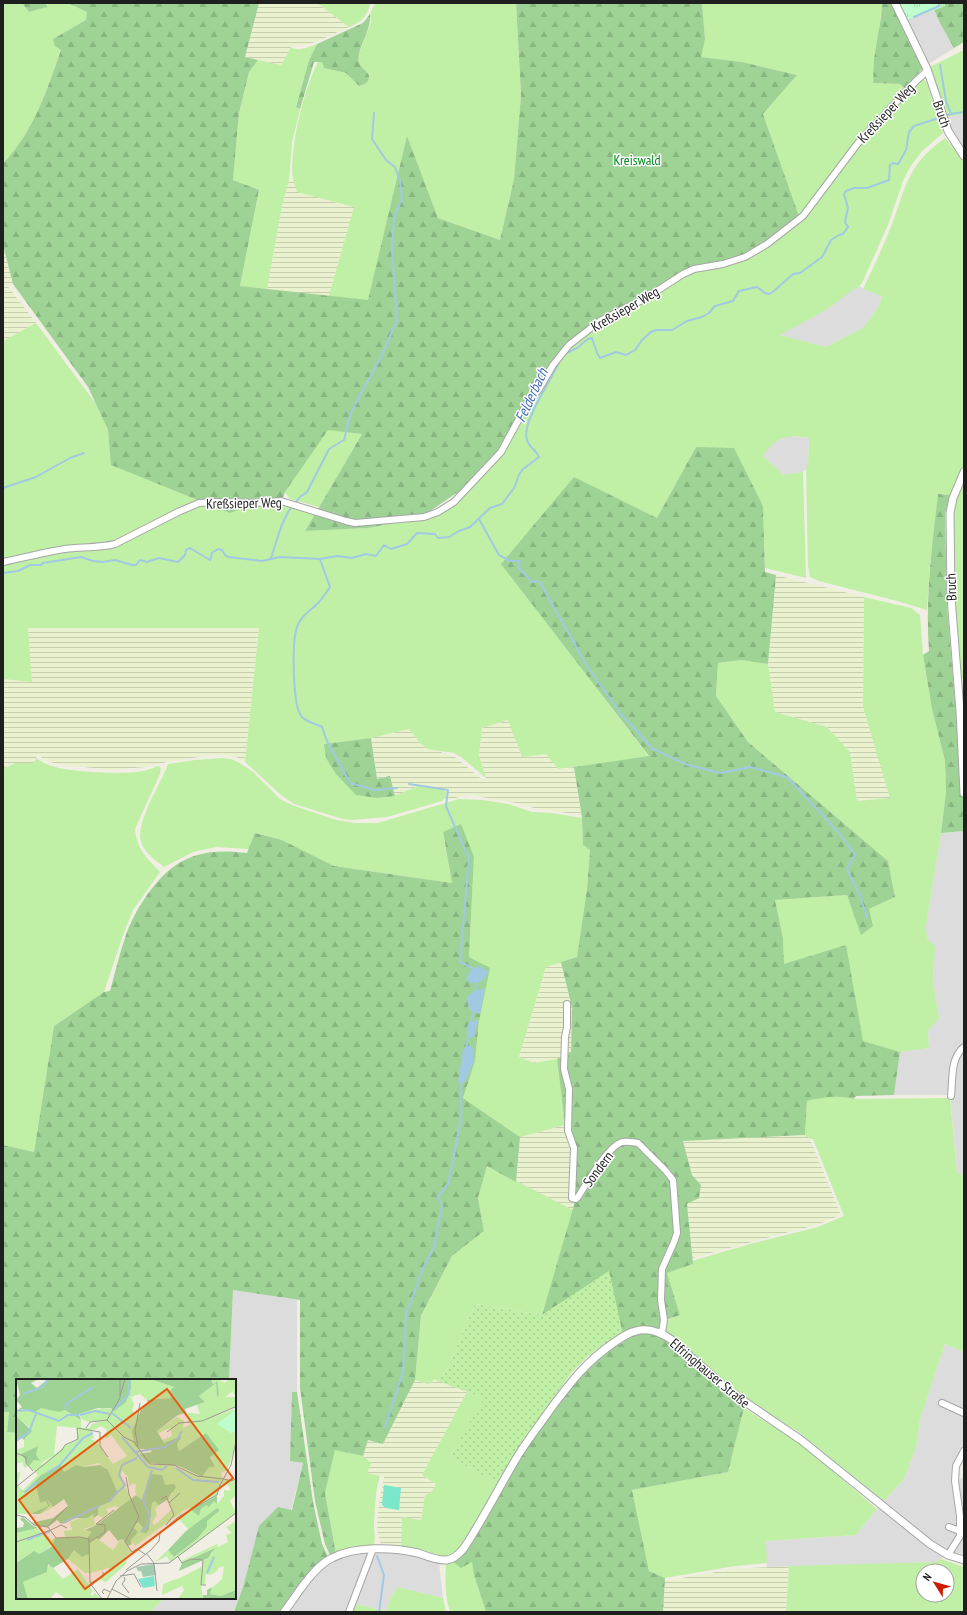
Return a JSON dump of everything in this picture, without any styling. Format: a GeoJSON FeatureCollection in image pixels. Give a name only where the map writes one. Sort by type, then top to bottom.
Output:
{"type":"FeatureCollection","features":[{"type":"Feature","properties":{"kind":"street","name":"Bruch"},"geometry":{"type":"LineString","coordinates":[[895,3],[927,70],[948,132],[964,156]]}},
{"type":"Feature","properties":{"kind":"street","name":"Kreßsieper Weg"},"geometry":{"type":"LineString","coordinates":[[3,562],[52,551],[115,544],[189,506],[214,502],[253,503],[281,501],[346,521],[355,522],[424,517],[438,512],[454,502],[501,452],[527,404],[539,389],[556,361],[570,345],[600,321],[646,298],[683,274],[694,269],[723,264],[737,259],[767,244],[803,216],[858,143],[927,70]]}},
{"type":"Feature","properties":{"kind":"street","name":"Bruch"},"geometry":{"type":"LineString","coordinates":[[964,472],[953,498],[950,513],[951,597],[964,793]]}},
{"type":"Feature","properties":{"kind":"street","name":"Sondern"},"geometry":{"type":"LineString","coordinates":[[567,1004],[564,1069],[569,1089],[568,1131],[574,1148],[572,1198],[576,1199],[578,1197],[608,1154],[617,1145],[623,1142],[638,1143],[644,1147],[673,1180],[677,1233],[662,1269],[661,1300],[664,1320],[662,1333]]}},
{"type":"Feature","properties":{"kind":"street"},"geometry":{"type":"LineString","coordinates":[[951,1096],[954,1064],[957,1055],[964,1047]]}},
{"type":"Feature","properties":{"kind":"street","name":"Elfringhauser Straße"},"geometry":{"type":"LineString","coordinates":[[284,1612],[318,1568],[330,1558],[340,1554],[376,1549],[401,1550],[442,1560],[456,1556],[463,1549],[473,1533],[520,1452],[576,1375],[602,1350],[631,1332],[646,1330],[662,1333],[672,1340],[732,1393],[801,1440],[907,1527],[948,1555],[964,1560]]}},
{"type":"Feature","properties":{"kind":"street"},"geometry":{"type":"LineString","coordinates":[[942,1403],[964,1413]]}},
{"type":"Feature","properties":{"kind":"street"},"geometry":{"type":"LineString","coordinates":[[948,1555],[960,1536],[960,1516],[955,1481],[956,1466],[964,1451]]}},
{"type":"Feature","properties":{"kind":"street"},"geometry":{"type":"LineString","coordinates":[[949,1527],[960,1531]]}},
{"type":"Feature","properties":{"kind":"street"},"geometry":{"type":"LineString","coordinates":[[349,1612],[376,1549]]}},
{"type":"Feature","properties":{"kind":"shaded area"},"geometry":{"type":"Polygon","coordinates":[[[900,3],[931,3],[940,23],[955,48],[928,64],[900,3]]]}},
{"type":"Feature","properties":{"kind":"shaded area"},"geometry":{"type":"Polygon","coordinates":[[[964,114],[964,148],[953,133],[947,117],[964,114]]]}},
{"type":"Feature","properties":{"kind":"shaded area"},"geometry":{"type":"Polygon","coordinates":[[[857,286],[882,295],[879,306],[863,328],[826,347],[784,337],[780,334],[826,310],[857,286]]]}},
{"type":"Feature","properties":{"kind":"shaded area"},"geometry":{"type":"Polygon","coordinates":[[[788,436],[809,438],[808,466],[803,472],[784,475],[763,456],[771,444],[788,436]]]}},
{"type":"Feature","properties":{"kind":"shaded area"},"geometry":{"type":"Polygon","coordinates":[[[964,831],[964,1175],[957,1173],[950,1095],[894,1095],[900,1052],[929,1048],[928,1030],[939,1018],[933,982],[935,947],[927,939],[926,926],[941,833],[964,831]]]}},
{"type":"Feature","properties":{"kind":"shaded area"},"geometry":{"type":"Polygon","coordinates":[[[233,1290],[297,1300],[297,1392],[292,1392],[291,1461],[303,1463],[291,1510],[244,1584],[234,1612],[150,1612],[163,1599],[236,1599],[236,1379],[229,1379],[233,1290]]]}},
{"type":"Feature","properties":{"kind":"shaded area"},"geometry":{"type":"Polygon","coordinates":[[[945,1344],[964,1352],[964,1451],[959,1467],[957,1481],[964,1477],[964,1554],[955,1552],[935,1562],[767,1568],[765,1541],[856,1535],[904,1479],[916,1448],[920,1420],[945,1344]]]}},
{"type":"Feature","properties":{"kind":"shaded area"},"geometry":{"type":"Polygon","coordinates":[[[388,1552],[405,1554],[439,1563],[443,1598],[398,1587],[390,1598],[387,1611],[354,1604],[373,1553],[388,1552]]]}},
{"type":"Feature","properties":{"kind":"shaded area"},"geometry":{"type":"Polygon","coordinates":[[[368,1553],[347,1612],[288,1612],[325,1566],[336,1559],[368,1553]]]}},
{"type":"Feature","properties":{"kind":"green space"},"geometry":{"type":"Polygon","coordinates":[[[3,3],[22,3],[29,12],[46,7],[45,3],[68,3],[88,12],[86,20],[53,39],[61,50],[44,96],[23,138],[3,164],[3,3]]]}},
{"type":"Feature","properties":{"kind":"green space"},"geometry":{"type":"Polygon","coordinates":[[[22,3],[45,3],[47,7],[29,12],[22,3]]]}},
{"type":"Feature","properties":{"kind":"green space","name":"Kreiswald"},"geometry":{"type":"Polygon","coordinates":[[[68,3],[259,3],[245,57],[258,60],[249,72],[239,113],[233,180],[259,190],[240,286],[368,300],[407,136],[438,218],[500,240],[514,179],[521,95],[516,3],[702,3],[705,39],[701,57],[742,62],[797,75],[763,114],[799,216],[767,243],[743,256],[718,264],[690,268],[645,296],[620,309],[561,351],[500,452],[471,483],[420,518],[368,528],[305,531],[362,434],[328,430],[285,492],[283,498],[254,504],[230,513],[111,465],[108,430],[88,387],[13,284],[3,245],[3,164],[14,151],[31,124],[50,81],[61,50],[55,46],[53,39],[86,20],[87,12],[68,3]]]}},
{"type":"Feature","properties":{"kind":"green space"},"geometry":{"type":"Polygon","coordinates":[[[259,3],[317,3],[349,27],[318,41],[291,47],[281,65],[245,57],[259,3]]]}},
{"type":"Feature","properties":{"kind":"green space"},"geometry":{"type":"Polygon","coordinates":[[[317,3],[371,3],[363,18],[358,23],[349,27],[317,3]]]}},
{"type":"Feature","properties":{"kind":"green space"},"geometry":{"type":"Polygon","coordinates":[[[375,3],[516,3],[521,95],[514,179],[500,240],[438,218],[407,137],[368,301],[329,296],[354,207],[297,192],[292,170],[294,143],[303,101],[318,62],[322,62],[324,68],[346,73],[359,86],[368,81],[369,75],[359,64],[358,57],[371,22],[370,14],[375,3]]]}},
{"type":"Feature","properties":{"kind":"green space"},"geometry":{"type":"Polygon","coordinates":[[[702,3],[882,3],[873,83],[900,84],[904,88],[855,141],[805,211],[799,216],[763,114],[797,75],[742,62],[700,57],[705,39],[702,3]]]}},
{"type":"Feature","properties":{"kind":"green space"},"geometry":{"type":"Polygon","coordinates":[[[882,3],[892,3],[923,68],[904,88],[900,84],[873,83],[874,59],[882,3]]]}},
{"type":"Feature","properties":{"kind":"green space"},"geometry":{"type":"Polygon","coordinates":[[[900,3],[945,3],[945,6],[907,20],[900,3]]]}},
{"type":"Feature","properties":{"kind":"green space"},"geometry":{"type":"Polygon","coordinates":[[[931,3],[964,3],[964,42],[954,48],[931,3]]]}},
{"type":"Feature","properties":{"kind":"green space"},"geometry":{"type":"Polygon","coordinates":[[[370,14],[369,27],[358,58],[359,63],[369,75],[368,81],[359,86],[346,73],[324,68],[322,62],[314,62],[300,109],[296,107],[309,60],[317,44],[363,23],[370,14]]]}},
{"type":"Feature","properties":{"kind":"green space"},"geometry":{"type":"Polygon","coordinates":[[[317,44],[309,60],[296,106],[300,109],[292,143],[289,180],[282,206],[267,289],[240,286],[259,190],[233,180],[239,113],[249,72],[258,60],[281,65],[291,47],[301,49],[317,44]]]}},
{"type":"Feature","properties":{"kind":"green space"},"geometry":{"type":"Polygon","coordinates":[[[964,50],[964,114],[947,117],[930,67],[964,50]]]}},
{"type":"Feature","properties":{"kind":"green space"},"geometry":{"type":"Polygon","coordinates":[[[922,79],[925,80],[928,87],[943,133],[922,151],[910,167],[903,181],[888,225],[863,281],[859,287],[826,310],[780,335],[826,347],[863,328],[879,306],[882,296],[863,289],[885,242],[908,180],[926,154],[945,138],[964,161],[964,465],[950,495],[938,494],[930,565],[927,610],[819,581],[810,577],[808,566],[806,468],[808,465],[809,438],[794,436],[782,438],[777,441],[763,456],[784,475],[803,472],[806,578],[765,568],[763,506],[696,447],[657,518],[574,478],[502,563],[649,757],[558,769],[546,754],[522,757],[508,720],[482,728],[479,755],[486,778],[454,753],[428,749],[421,744],[409,729],[371,738],[324,744],[377,798],[394,796],[418,786],[442,789],[447,792],[442,801],[387,817],[352,820],[343,819],[294,804],[281,795],[245,762],[259,628],[28,628],[32,682],[3,679],[3,564],[52,552],[99,549],[201,505],[281,503],[316,512],[305,531],[368,528],[420,518],[421,521],[445,510],[489,469],[504,452],[528,407],[553,366],[574,343],[612,316],[646,300],[695,271],[729,264],[761,251],[804,218],[861,140],[922,79]]]}},
{"type":"Feature","properties":{"kind":"green space"},"geometry":{"type":"Polygon","coordinates":[[[294,179],[294,183],[322,199],[354,207],[329,296],[267,289],[282,206],[289,180],[294,179]]]}},
{"type":"Feature","properties":{"kind":"green space"},"geometry":{"type":"Polygon","coordinates":[[[3,245],[13,284],[7,285],[36,323],[3,341],[3,245]]]}},
{"type":"Feature","properties":{"kind":"green space"},"geometry":{"type":"Polygon","coordinates":[[[36,323],[96,404],[108,430],[112,465],[199,500],[108,545],[3,561],[3,341],[36,323]]]}},
{"type":"Feature","properties":{"kind":"green space"},"geometry":{"type":"Polygon","coordinates":[[[328,429],[362,434],[319,507],[290,499],[285,492],[328,429]]]}},
{"type":"Feature","properties":{"kind":"green space"},"geometry":{"type":"Polygon","coordinates":[[[696,447],[734,448],[763,506],[765,572],[776,575],[768,664],[741,660],[718,663],[716,696],[748,742],[888,861],[895,897],[869,909],[873,926],[861,935],[847,895],[775,900],[783,938],[784,964],[846,945],[863,1041],[900,1052],[894,1095],[856,1096],[854,1099],[830,1097],[807,1101],[805,1135],[683,1141],[692,1175],[701,1185],[699,1198],[687,1204],[693,1264],[667,1273],[680,1315],[663,1321],[661,1336],[744,1408],[728,1472],[632,1490],[649,1571],[665,1578],[663,1612],[486,1612],[474,1575],[472,1562],[461,1568],[452,1561],[522,1453],[578,1376],[609,1350],[624,1342],[609,1272],[542,1315],[574,1205],[576,1148],[571,1133],[565,1125],[557,1059],[571,1052],[572,1008],[561,962],[577,957],[587,889],[590,850],[583,845],[582,818],[574,767],[649,756],[501,564],[574,477],[657,518],[696,447]]]}},
{"type":"Feature","properties":{"kind":"green space"},"geometry":{"type":"Polygon","coordinates":[[[964,478],[964,676],[961,681],[953,575],[954,502],[964,478]]]}},
{"type":"Feature","properties":{"kind":"green space"},"geometry":{"type":"Polygon","coordinates":[[[938,494],[950,495],[945,513],[947,607],[958,737],[959,768],[964,805],[964,831],[941,833],[946,792],[945,761],[932,709],[923,655],[929,651],[928,611],[931,553],[938,494]]]}},
{"type":"Feature","properties":{"kind":"green space"},"geometry":{"type":"Polygon","coordinates":[[[776,575],[864,597],[863,707],[891,798],[857,801],[850,752],[827,727],[775,712],[768,664],[776,575]]]}},
{"type":"Feature","properties":{"kind":"green space"},"geometry":{"type":"Polygon","coordinates":[[[864,597],[911,608],[920,615],[923,655],[932,709],[945,761],[946,792],[926,926],[927,939],[935,946],[933,982],[939,1018],[928,1031],[929,1048],[900,1052],[863,1042],[784,964],[783,938],[775,900],[847,895],[862,935],[869,909],[895,897],[888,861],[748,742],[716,696],[718,663],[741,660],[768,664],[775,712],[827,727],[850,752],[857,801],[890,798],[863,707],[864,597]]]}},
{"type":"Feature","properties":{"kind":"green space"},"geometry":{"type":"Polygon","coordinates":[[[28,628],[259,628],[245,762],[236,757],[213,755],[171,761],[146,767],[111,770],[57,764],[44,760],[38,754],[34,763],[16,763],[3,769],[3,679],[32,681],[28,628]]]}},
{"type":"Feature","properties":{"kind":"green space"},"geometry":{"type":"Polygon","coordinates":[[[509,720],[522,757],[546,753],[558,769],[574,767],[581,815],[534,808],[517,803],[469,795],[442,801],[446,796],[418,786],[395,796],[390,776],[377,779],[371,738],[409,729],[421,744],[428,749],[441,751],[442,753],[455,757],[484,781],[486,778],[479,755],[482,728],[509,720]]]}},
{"type":"Feature","properties":{"kind":"green space"},"geometry":{"type":"Polygon","coordinates":[[[371,738],[377,779],[390,776],[395,796],[377,798],[356,795],[336,774],[326,758],[324,744],[371,738]]]}},
{"type":"Feature","properties":{"kind":"green space"},"geometry":{"type":"Polygon","coordinates":[[[36,758],[44,763],[56,767],[89,772],[125,773],[149,770],[158,766],[161,768],[160,774],[135,829],[140,848],[160,872],[133,910],[104,992],[54,1026],[34,1152],[3,1145],[3,769],[16,763],[34,763],[36,758]]]}},
{"type":"Feature","properties":{"kind":"green space"},"geometry":{"type":"Polygon","coordinates":[[[222,758],[231,759],[240,763],[253,772],[280,799],[292,805],[336,820],[355,823],[378,823],[459,799],[483,800],[508,804],[532,812],[552,813],[582,818],[583,845],[590,850],[587,889],[577,957],[546,967],[519,1057],[534,1063],[557,1059],[565,1125],[520,1137],[463,1098],[475,1061],[479,1021],[469,957],[474,857],[443,833],[452,883],[334,866],[282,840],[256,833],[249,849],[216,847],[193,852],[164,867],[148,853],[141,842],[140,834],[142,824],[145,814],[168,764],[222,758]]]}},
{"type":"Feature","properties":{"kind":"green space"},"geometry":{"type":"Polygon","coordinates":[[[461,824],[474,857],[469,957],[490,968],[479,1021],[475,1061],[463,1098],[520,1137],[516,1182],[487,1166],[478,1198],[484,1231],[452,1256],[421,1316],[415,1380],[383,1444],[368,1440],[363,1456],[335,1450],[325,1493],[336,1554],[330,1555],[325,1544],[315,1501],[300,1388],[300,1300],[233,1290],[229,1379],[16,1379],[16,1433],[7,1432],[9,1412],[3,1412],[3,1145],[34,1152],[54,1026],[104,992],[110,991],[127,932],[134,915],[147,895],[157,882],[178,863],[202,854],[216,852],[247,853],[255,833],[282,840],[334,866],[452,883],[443,832],[461,824]]]}},
{"type":"Feature","properties":{"kind":"green space"},"geometry":{"type":"Polygon","coordinates":[[[561,962],[572,1008],[571,1052],[557,1059],[534,1063],[519,1057],[546,967],[561,962]]]}},
{"type":"Feature","properties":{"kind":"green space"},"geometry":{"type":"Polygon","coordinates":[[[827,1096],[838,1096],[854,1099],[950,1098],[957,1173],[964,1175],[964,1352],[945,1344],[920,1420],[916,1448],[904,1479],[883,1502],[797,1431],[746,1400],[689,1352],[663,1333],[665,1321],[680,1315],[667,1273],[693,1264],[692,1261],[750,1244],[818,1227],[844,1216],[813,1139],[810,1139],[805,1135],[807,1101],[827,1096]]]}},
{"type":"Feature","properties":{"kind":"green space"},"geometry":{"type":"Polygon","coordinates":[[[565,1125],[571,1147],[574,1198],[573,1210],[516,1182],[520,1137],[565,1125]]]}},
{"type":"Feature","properties":{"kind":"green space"},"geometry":{"type":"Polygon","coordinates":[[[805,1135],[810,1139],[841,1215],[819,1224],[692,1258],[687,1204],[699,1198],[701,1185],[692,1175],[683,1140],[805,1135]]]}},
{"type":"Feature","properties":{"kind":"green space"},"geometry":{"type":"Polygon","coordinates":[[[487,1166],[573,1210],[542,1315],[475,1304],[447,1370],[438,1381],[435,1379],[428,1384],[415,1380],[421,1317],[452,1256],[484,1231],[478,1198],[487,1166]]]}},
{"type":"Feature","properties":{"kind":"green space"},"geometry":{"type":"Polygon","coordinates":[[[609,1271],[623,1335],[603,1345],[587,1357],[572,1372],[523,1441],[498,1484],[450,1457],[484,1398],[438,1381],[447,1370],[475,1304],[542,1315],[609,1271]]]}},
{"type":"Feature","properties":{"kind":"green space"},"geometry":{"type":"Polygon","coordinates":[[[435,1379],[467,1392],[422,1475],[436,1484],[432,1491],[425,1496],[421,1520],[402,1517],[401,1546],[381,1546],[377,1529],[378,1509],[384,1477],[367,1473],[370,1463],[363,1456],[368,1439],[383,1444],[415,1380],[428,1384],[435,1379]]]}},
{"type":"Feature","properties":{"kind":"green space"},"geometry":{"type":"Polygon","coordinates":[[[292,1392],[297,1392],[313,1502],[322,1544],[328,1557],[281,1612],[234,1612],[244,1584],[259,1526],[278,1507],[292,1510],[303,1463],[290,1461],[292,1392]]]}},
{"type":"Feature","properties":{"kind":"green space"},"geometry":{"type":"Polygon","coordinates":[[[467,1392],[485,1398],[450,1457],[498,1484],[462,1545],[450,1556],[439,1557],[401,1546],[402,1517],[421,1520],[425,1496],[432,1491],[436,1484],[422,1475],[467,1392]]]}},
{"type":"Feature","properties":{"kind":"green space"},"geometry":{"type":"Polygon","coordinates":[[[744,1408],[802,1445],[877,1509],[856,1535],[766,1541],[767,1563],[735,1566],[665,1578],[649,1571],[632,1490],[728,1472],[744,1408]]]}},
{"type":"Feature","properties":{"kind":"green space"},"geometry":{"type":"Polygon","coordinates":[[[9,1411],[7,1432],[16,1433],[16,1599],[163,1599],[150,1612],[3,1612],[3,1412],[9,1411]]]}},
{"type":"Feature","properties":{"kind":"green space"},"geometry":{"type":"Polygon","coordinates":[[[335,1449],[363,1456],[371,1463],[367,1473],[380,1476],[377,1488],[374,1524],[375,1539],[373,1547],[336,1554],[325,1493],[335,1449]]]}},
{"type":"Feature","properties":{"kind":"green space"},"geometry":{"type":"Polygon","coordinates":[[[384,1485],[401,1488],[399,1510],[386,1508],[382,1505],[384,1485]]]}},
{"type":"Feature","properties":{"kind":"green space"},"geometry":{"type":"Polygon","coordinates":[[[941,1559],[952,1563],[915,1563],[915,1603],[955,1603],[955,1564],[964,1567],[964,1612],[786,1612],[789,1566],[935,1562],[941,1559]]]}},
{"type":"Feature","properties":{"kind":"green space"},"geometry":{"type":"Polygon","coordinates":[[[452,1561],[472,1561],[474,1575],[486,1612],[450,1612],[446,1594],[446,1563],[452,1561]]]}},
{"type":"Feature","properties":{"kind":"green space"},"geometry":{"type":"Polygon","coordinates":[[[789,1566],[786,1612],[663,1612],[665,1581],[733,1569],[789,1566]]]}},
{"type":"Feature","properties":{"kind":"green space"},"geometry":{"type":"Polygon","coordinates":[[[398,1587],[443,1598],[446,1612],[351,1612],[354,1604],[387,1611],[390,1598],[398,1587]]]}},
{"type":"Feature","properties":{"kind":"water"},"geometry":{"type":"Polygon","coordinates":[[[478,966],[488,971],[487,974],[482,981],[470,983],[466,979],[470,971],[478,966]]]}},
{"type":"Feature","properties":{"kind":"water"},"geometry":{"type":"Polygon","coordinates":[[[485,988],[480,1014],[469,1010],[467,997],[472,992],[485,988]]]}},
{"type":"Feature","properties":{"kind":"water"},"geometry":{"type":"Polygon","coordinates":[[[478,1020],[474,1037],[470,1038],[467,1034],[468,1024],[478,1020]]]}},
{"type":"Feature","properties":{"kind":"water"},"geometry":{"type":"Polygon","coordinates":[[[470,1045],[474,1050],[473,1063],[465,1082],[458,1083],[463,1049],[470,1045]]]}},
{"type":"Feature","properties":{"kind":"waterway"},"geometry":{"type":"LineString","coordinates":[[914,17],[939,6],[939,3]]}},
{"type":"Feature","properties":{"kind":"waterway"},"geometry":{"type":"LineString","coordinates":[[940,65],[946,101],[951,114]]}},
{"type":"Feature","properties":{"kind":"waterway","name":"Felderbach"},"geometry":{"type":"LineString","coordinates":[[565,354],[592,338],[600,358],[616,352],[626,355],[635,350],[642,340],[651,332],[656,330],[672,330],[687,321],[702,317],[709,313],[715,306],[733,301],[739,291],[757,287],[769,294],[774,291],[793,274],[800,273],[822,257],[831,240],[843,234],[848,227],[845,222],[848,208],[844,194],[846,191],[854,188],[867,188],[889,180],[890,165],[893,163],[898,164],[906,150],[909,132],[914,126],[951,114],[964,112]]}},
{"type":"Feature","properties":{"kind":"waterway"},"geometry":{"type":"LineString","coordinates":[[271,558],[281,527],[288,512],[300,497],[307,492],[329,449],[344,440],[351,412],[382,355],[397,320],[392,249],[394,216],[402,199],[400,181],[395,167],[386,160],[372,139],[374,113]]}},
{"type":"Feature","properties":{"kind":"waterway","name":"Felderbach"},"geometry":{"type":"LineString","coordinates":[[3,573],[18,571],[30,565],[41,565],[43,563],[81,557],[93,561],[103,562],[115,560],[132,565],[136,565],[140,560],[147,562],[159,558],[178,562],[185,555],[186,550],[190,548],[210,560],[212,553],[218,549],[222,550],[228,557],[262,561],[280,557],[320,559],[337,556],[352,558],[366,554],[376,556],[384,545],[391,549],[407,544],[417,533],[435,534],[438,538],[449,537],[470,527],[490,508],[502,504],[514,488],[522,470],[539,457],[528,442],[526,432],[533,411],[560,360]]}},
{"type":"Feature","properties":{"kind":"waterway"},"geometry":{"type":"LineString","coordinates":[[3,488],[36,477],[70,458],[84,453]]}},
{"type":"Feature","properties":{"kind":"waterway"},"geometry":{"type":"LineString","coordinates":[[479,519],[499,555],[510,561],[520,561],[518,568],[528,577],[530,582],[539,581],[587,666],[621,714],[653,749],[688,765],[721,773],[750,767],[787,777],[838,832],[855,855],[847,869],[860,896],[867,918]]}},
{"type":"Feature","properties":{"kind":"waterway"},"geometry":{"type":"LineString","coordinates":[[320,559],[330,587],[319,602],[301,619],[295,634],[294,674],[296,701],[299,711],[304,719],[322,727],[327,741],[350,783],[375,790],[397,788]]}},
{"type":"Feature","properties":{"kind":"waterway"},"geometry":{"type":"LineString","coordinates":[[409,784],[448,790],[446,806],[469,859],[460,962],[474,969]]}},
{"type":"Feature","properties":{"kind":"waterway"},"geometry":{"type":"LineString","coordinates":[[475,993],[477,981]]}},
{"type":"Feature","properties":{"kind":"waterway"},"geometry":{"type":"LineString","coordinates":[[470,1024],[473,1011]]}},
{"type":"Feature","properties":{"kind":"waterway"},"geometry":{"type":"LineString","coordinates":[[466,1048],[469,1034]]}},
{"type":"Feature","properties":{"kind":"waterway"},"geometry":{"type":"LineString","coordinates":[[385,1427],[403,1372],[406,1313],[421,1273],[434,1247],[442,1206],[438,1196],[448,1184],[461,1118],[461,1082]]}},
{"type":"Feature","properties":{"kind":"waterway"},"geometry":{"type":"LineString","coordinates":[[377,1556],[384,1575],[379,1612]]}}]}
